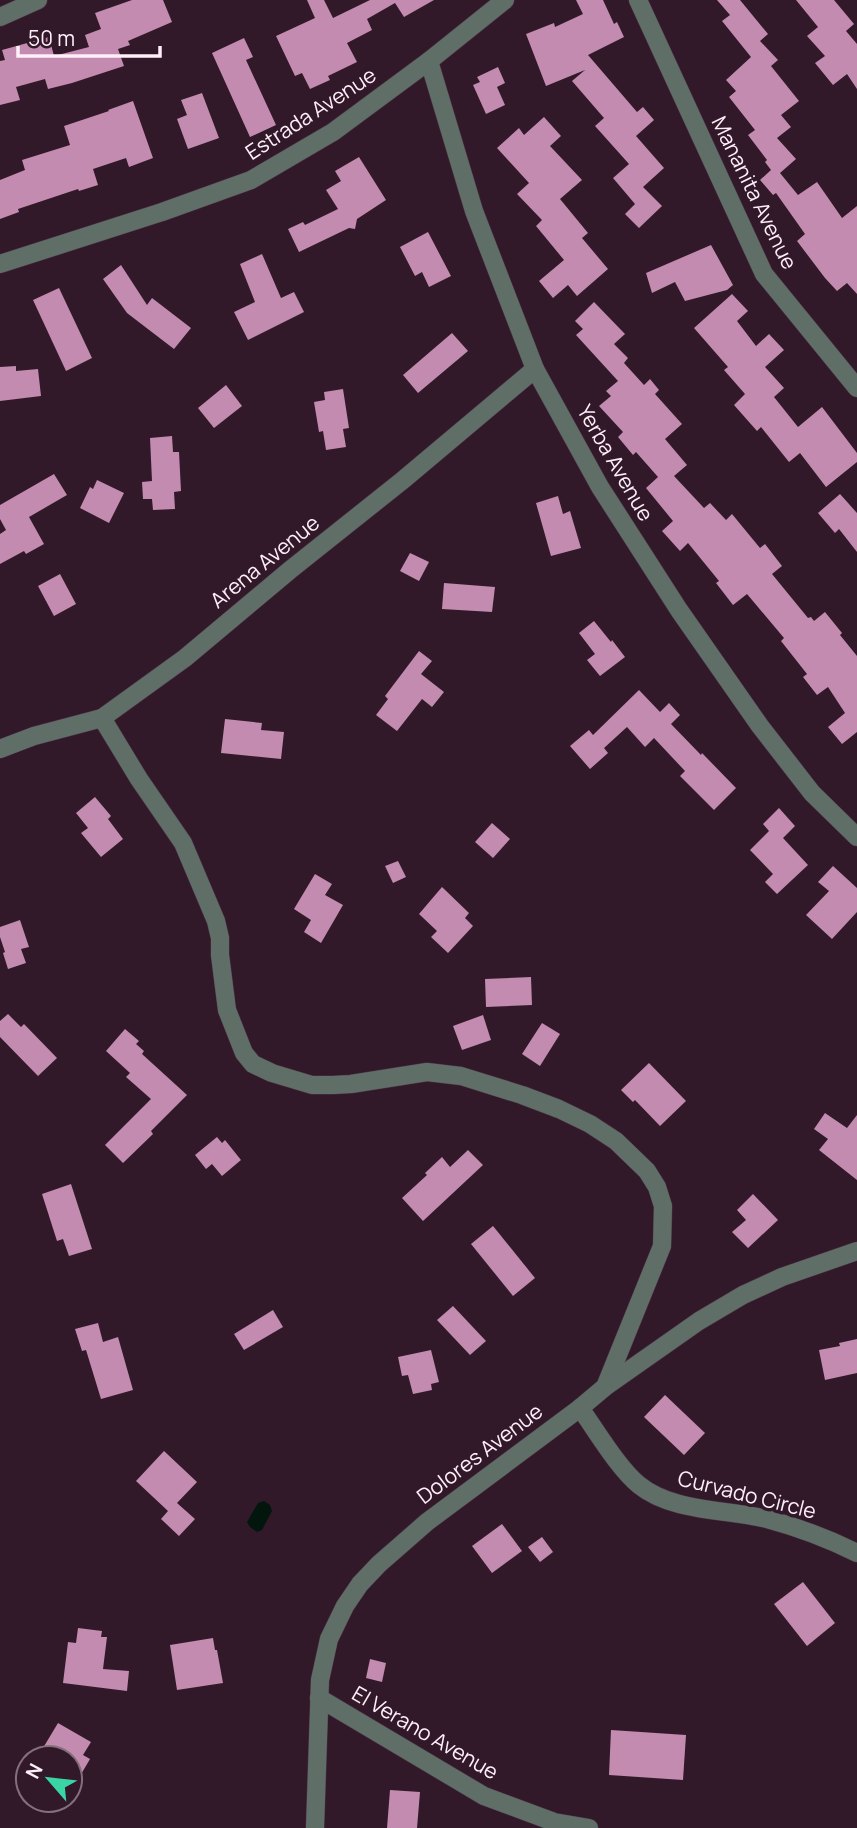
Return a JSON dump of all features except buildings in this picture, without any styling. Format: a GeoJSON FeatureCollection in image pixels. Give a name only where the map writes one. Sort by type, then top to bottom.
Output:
{"type":"FeatureCollection","features":[{"type":"Feature","properties":{"kind":"street"},"geometry":{"type":"LineString","coordinates":[[0,17],[38,0]]}},
{"type":"Feature","properties":{"kind":"street","name":"Estrada Avenue"},"geometry":{"type":"LineString","coordinates":[[0,264],[251,180],[333,132],[429,61],[505,0]]}},
{"type":"Feature","properties":{"kind":"street","name":"Mananita Avenue"},"geometry":{"type":"LineString","coordinates":[[638,0],[764,274],[857,388]]}},
{"type":"Feature","properties":{"kind":"street","name":"Yerba Avenue"},"geometry":{"type":"LineString","coordinates":[[429,61],[474,211],[535,369],[600,487],[679,610],[760,726],[812,793],[857,837]]}},
{"type":"Feature","properties":{"kind":"street","name":"Arena Avenue"},"geometry":{"type":"LineString","coordinates":[[0,749],[34,736],[102,718],[185,658],[535,369]]}},
{"type":"Feature","properties":{"kind":"street"},"geometry":{"type":"LineString","coordinates":[[102,718],[139,779],[183,843],[216,920],[227,1010],[240,1047],[253,1064],[272,1073],[312,1085],[351,1084],[427,1072],[461,1076],[523,1095],[590,1124],[616,1141],[647,1171],[657,1187],[663,1206],[662,1246],[605,1387]]}},
{"type":"Feature","properties":{"kind":"street","name":"Dolores Avenue"},"geometry":{"type":"LineString","coordinates":[[314,1828],[320,1680],[329,1639],[345,1606],[360,1584],[427,1522],[605,1387],[699,1321],[743,1295],[782,1277],[857,1251]]}},
{"type":"Feature","properties":{"kind":"street","name":"Curvado Circle"},"geometry":{"type":"LineString","coordinates":[[580,1408],[639,1485],[678,1504],[766,1519],[857,1553]]}},
{"type":"Feature","properties":{"kind":"street","name":"El Verano Avenue"},"geometry":{"type":"LineString","coordinates":[[320,1698],[484,1796],[554,1822],[589,1828]]}},
{"type":"Feature","properties":{"kind":"shaded area"},"geometry":{"type":"Polygon","coordinates":[[[264,1501],[270,1505],[272,1511],[262,1530],[257,1532],[247,1522],[258,1503],[264,1501]]]}}]}
